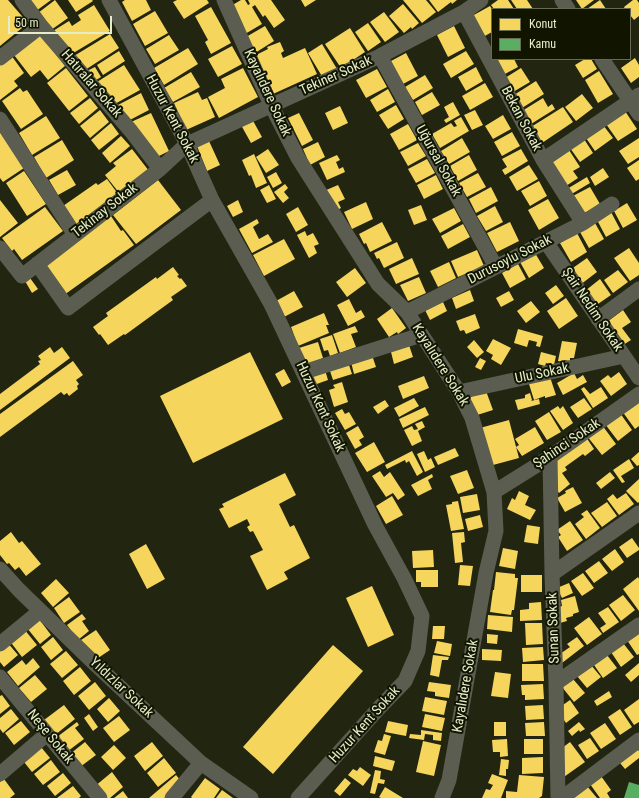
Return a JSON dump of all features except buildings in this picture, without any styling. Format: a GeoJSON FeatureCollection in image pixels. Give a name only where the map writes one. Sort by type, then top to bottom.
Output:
{"type":"FeatureCollection","features":[{"type":"Feature","properties":{"kind":"street","name":"Hatıralar Sokak"},"geometry":{"type":"LineString","coordinates":[[22,0],[42,26],[131,130],[160,169]]}},
{"type":"Feature","properties":{"kind":"street","name":"Huzur Kent Sokak"},"geometry":{"type":"LineString","coordinates":[[109,0],[187,144],[212,200],[272,304],[375,525],[404,578],[422,616],[418,651],[405,681],[298,798]]}},
{"type":"Feature","properties":{"kind":"street","name":"Tekiner Sokak"},"geometry":{"type":"LineString","coordinates":[[187,144],[380,56],[464,12],[481,0]]}},
{"type":"Feature","properties":{"kind":"street","name":"Kayalıdere Sokak"},"geometry":{"type":"LineString","coordinates":[[226,1],[271,105],[298,158],[378,284],[407,312],[459,392],[472,418],[494,492],[496,531],[486,573],[449,780],[442,798]]}},
{"type":"Feature","properties":{"kind":"street","name":"Bekan Sokak"},"geometry":{"type":"LineString","coordinates":[[464,12],[544,160],[583,223]]}},
{"type":"Feature","properties":{"kind":"street"},"geometry":{"type":"LineString","coordinates":[[0,58],[42,26]]}},
{"type":"Feature","properties":{"kind":"street","name":"Uğursal Sokak"},"geometry":{"type":"LineString","coordinates":[[380,56],[496,267]]}},
{"type":"Feature","properties":{"kind":"street"},"geometry":{"type":"LineString","coordinates":[[603,60],[635,98],[639,114]]}},
{"type":"Feature","properties":{"kind":"street"},"geometry":{"type":"LineString","coordinates":[[544,160],[635,98]]}},
{"type":"Feature","properties":{"kind":"street"},"geometry":{"type":"LineString","coordinates":[[0,119],[74,235]]}},
{"type":"Feature","properties":{"kind":"street","name":"Tekinay Sokak"},"geometry":{"type":"LineString","coordinates":[[0,248],[22,276],[160,169],[187,144]]}},
{"type":"Feature","properties":{"kind":"street"},"geometry":{"type":"LineString","coordinates":[[36,264],[68,308],[212,200]]}},
{"type":"Feature","properties":{"kind":"street","name":"Durusoylu Sokak"},"geometry":{"type":"LineString","coordinates":[[407,312],[583,223],[612,204]]}},
{"type":"Feature","properties":{"kind":"street","name":"Şair Nedim Sokak"},"geometry":{"type":"LineString","coordinates":[[546,242],[639,378]]}},
{"type":"Feature","properties":{"kind":"street"},"geometry":{"type":"LineString","coordinates":[[598,319],[639,289]]}},
{"type":"Feature","properties":{"kind":"street"},"geometry":{"type":"LineString","coordinates":[[304,372],[421,335]]}},
{"type":"Feature","properties":{"kind":"street","name":"Ulu Sokak"},"geometry":{"type":"LineString","coordinates":[[459,392],[624,356]]}},
{"type":"Feature","properties":{"kind":"street","name":"Şahinci Sokak"},"geometry":{"type":"LineString","coordinates":[[494,492],[550,457],[639,394]]}},
{"type":"Feature","properties":{"kind":"street","name":"Sunan Sokak"},"geometry":{"type":"LineString","coordinates":[[550,457],[558,798]]}},
{"type":"Feature","properties":{"kind":"street"},"geometry":{"type":"LineString","coordinates":[[552,574],[639,513]]}},
{"type":"Feature","properties":{"kind":"street","name":"Yıldızlar Sokak"},"geometry":{"type":"LineString","coordinates":[[0,569],[40,611],[201,763],[251,798]]}},
{"type":"Feature","properties":{"kind":"street"},"geometry":{"type":"LineString","coordinates":[[0,644],[40,611]]}},
{"type":"Feature","properties":{"kind":"street"},"geometry":{"type":"LineString","coordinates":[[556,683],[639,625]]}},
{"type":"Feature","properties":{"kind":"street","name":"Neşe Sokak"},"geometry":{"type":"LineString","coordinates":[[0,677],[100,798]]}},
{"type":"Feature","properties":{"kind":"street"},"geometry":{"type":"LineString","coordinates":[[0,774],[47,734]]}},
{"type":"Feature","properties":{"kind":"street"},"geometry":{"type":"LineString","coordinates":[[562,798],[639,740]]}},
{"type":"Feature","properties":{"kind":"street"},"geometry":{"type":"LineString","coordinates":[[172,798],[201,763]]}}]}
